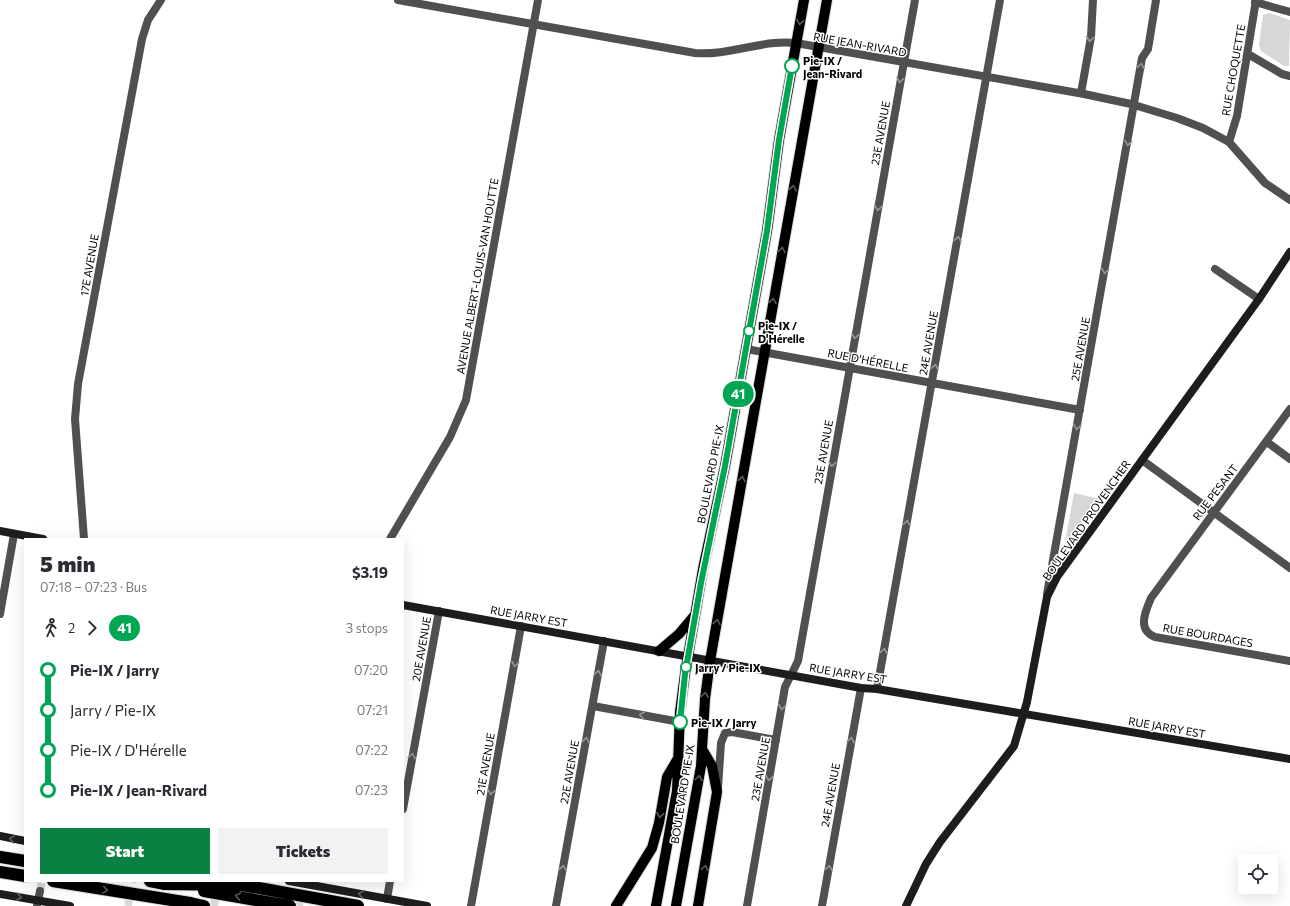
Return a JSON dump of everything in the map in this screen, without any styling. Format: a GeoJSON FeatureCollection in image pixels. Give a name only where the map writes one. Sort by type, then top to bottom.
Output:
{"type":"FeatureCollection","features":[{"type":"Feature","properties":{"kind":"highway"},"geometry":{"type":"LineString","coordinates":[[0,857],[24,861]]}},
{"type":"Feature","properties":{"kind":"highway"},"geometry":{"type":"LineString","coordinates":[[0,872],[24,876]]}},
{"type":"Feature","properties":{"kind":"highway"},"geometry":{"type":"LineString","coordinates":[[59,882],[204,906]]}},
{"type":"Feature","properties":{"kind":"highway"},"geometry":{"type":"LineString","coordinates":[[155,882],[290,906]]}},
{"type":"Feature","properties":{"kind":"highway"},"geometry":{"type":"LineString","coordinates":[[165,884],[242,886],[359,906]]}},
{"type":"Feature","properties":{"kind":"main road","name":"BOULEVARD PIE-IX"},"geometry":{"type":"LineString","coordinates":[[656,906],[677,791],[680,722],[688,656],[767,231],[779,140],[804,0]]}},
{"type":"Feature","properties":{"kind":"main road","name":"BOULEVARD PIE-IX"},"geometry":{"type":"LineString","coordinates":[[676,906],[702,748],[705,699],[710,661],[827,0]]}},
{"type":"Feature","properties":{"kind":"main road"},"geometry":{"type":"LineString","coordinates":[[659,651],[679,634],[695,615]]}},
{"type":"Feature","properties":{"kind":"main road"},"geometry":{"type":"LineString","coordinates":[[698,906],[717,792],[712,766],[702,748]]}},
{"type":"Feature","properties":{"kind":"main road"},"geometry":{"type":"LineString","coordinates":[[616,906],[652,848],[659,823],[668,777],[678,758]]}},
{"type":"Feature","properties":{"kind":"street","name":"17E AVENUE"},"geometry":{"type":"LineString","coordinates":[[84,538],[75,419],[78,384],[142,39],[148,20],[161,0]]}},
{"type":"Feature","properties":{"kind":"street","name":"RUE JEAN-RIVARD"},"geometry":{"type":"LineString","coordinates":[[398,0],[702,53],[726,52],[784,42],[796,43],[1135,105],[1186,121],[1221,136],[1265,183],[1290,200]]}},
{"type":"Feature","properties":{"kind":"street","name":"AVENUE ALBERT-LOUIS-VAN HOUTTE"},"geometry":{"type":"LineString","coordinates":[[391,538],[450,437],[466,400],[538,0]]}},
{"type":"Feature","properties":{"kind":"street","name":"23E AVENUE"},"geometry":{"type":"LineString","coordinates":[[747,906],[785,687],[798,661],[914,0]]}},
{"type":"Feature","properties":{"kind":"street","name":"24E AVENUE"},"geometry":{"type":"LineString","coordinates":[[878,689],[1000,0]]}},
{"type":"Feature","properties":{"kind":"street"},"geometry":{"type":"LineString","coordinates":[[1081,94],[1091,37],[1093,0]]}},
{"type":"Feature","properties":{"kind":"street","name":"25E AVENUE"},"geometry":{"type":"LineString","coordinates":[[1047,597],[1135,105],[1142,58],[1148,49],[1156,0]]}},
{"type":"Feature","properties":{"kind":"street"},"geometry":{"type":"LineString","coordinates":[[1255,1],[1290,12]]}},
{"type":"Feature","properties":{"kind":"street","name":"RUE CHOQUETTE"},"geometry":{"type":"LineString","coordinates":[[1228,142],[1237,116],[1248,54],[1255,1]]}},
{"type":"Feature","properties":{"kind":"street"},"geometry":{"type":"LineString","coordinates":[[1248,54],[1282,74],[1290,76]]}},
{"type":"Feature","properties":{"kind":"street","name":"BOULEVARD PROVENCHER"},"geometry":{"type":"LineString","coordinates":[[906,906],[926,864],[940,842],[1011,752],[1017,740],[1024,714],[1047,597],[1070,558],[1259,299],[1290,252]]}},
{"type":"Feature","properties":{"kind":"street"},"geometry":{"type":"LineString","coordinates":[[1215,269],[1259,299]]}},
{"type":"Feature","properties":{"kind":"street","name":"RUE D'HÉRELLE"},"geometry":{"type":"LineString","coordinates":[[746,349],[1080,410]]}},
{"type":"Feature","properties":{"kind":"street","name":"RUE PESANT"},"geometry":{"type":"LineString","coordinates":[[1158,589],[1290,409]]}},
{"type":"Feature","properties":{"kind":"street"},"geometry":{"type":"LineString","coordinates":[[1266,442],[1290,459]]}},
{"type":"Feature","properties":{"kind":"street"},"geometry":{"type":"LineString","coordinates":[[1142,460],[1213,514],[1290,568]]}},
{"type":"Feature","properties":{"kind":"street"},"geometry":{"type":"LineString","coordinates":[[0,531],[37,538]]}},
{"type":"Feature","properties":{"kind":"street"},"geometry":{"type":"LineString","coordinates":[[0,614],[14,534]]}},
{"type":"Feature","properties":{"kind":"street","name":"RUE BOURDAGES"},"geometry":{"type":"LineString","coordinates":[[1158,589],[1144,614],[1145,629],[1150,635],[1290,661]]}},
{"type":"Feature","properties":{"kind":"street","name":"RUE JARRY EST"},"geometry":{"type":"LineString","coordinates":[[404,605],[861,688],[878,689],[1290,759]]}},
{"type":"Feature","properties":{"kind":"street","name":"20E AVENUE"},"geometry":{"type":"LineString","coordinates":[[404,804],[439,611]]}},
{"type":"Feature","properties":{"kind":"street","name":"21E AVENUE"},"geometry":{"type":"LineString","coordinates":[[470,906],[521,626]]}},
{"type":"Feature","properties":{"kind":"street","name":"22E AVENUE"},"geometry":{"type":"LineString","coordinates":[[556,906],[604,641]]}},
{"type":"Feature","properties":{"kind":"street","name":"24E AVENUE"},"geometry":{"type":"LineString","coordinates":[[822,906],[861,688]]}},
{"type":"Feature","properties":{"kind":"street"},"geometry":{"type":"LineString","coordinates":[[593,706],[680,722]]}},
{"type":"Feature","properties":{"kind":"street"},"geometry":{"type":"LineString","coordinates":[[717,792],[721,770],[721,743],[725,733],[734,732],[776,740]]}},
{"type":"Feature","properties":{"kind":"street"},"geometry":{"type":"LineString","coordinates":[[0,836],[24,841]]}},
{"type":"Feature","properties":{"kind":"street"},"geometry":{"type":"LineString","coordinates":[[292,882],[427,906]]}},
{"type":"Feature","properties":{"kind":"street"},"geometry":{"type":"LineString","coordinates":[[387,899],[390,882]]}},
{"type":"Feature","properties":{"kind":"street"},"geometry":{"type":"LineString","coordinates":[[38,903],[40,892]]}},
{"type":"Feature","properties":{"kind":"street"},"geometry":{"type":"LineString","coordinates":[[0,894],[38,903],[70,906]]}},
{"type":"Feature","properties":{"kind":"shaded area"},"geometry":{"type":"Polygon","coordinates":[[[1269,13],[1290,20],[1289,66],[1284,66],[1261,51],[1259,45],[1263,15],[1269,13]]]}},
{"type":"Feature","properties":{"kind":"shaded area"},"geometry":{"type":"Polygon","coordinates":[[[1074,493],[1100,499],[1066,543],[1065,542],[1074,493]]]}},
{"type":"Feature","properties":{"kind":"tunnel"},"geometry":{"type":"LineString","coordinates":[[40,891],[42,882]]}},
{"type":"Feature","properties":{"kind":"tunnel"},"geometry":{"type":"LineString","coordinates":[[128,906],[132,882]]}},
{"type":"Feature","properties":{"kind":"tunnel"},"geometry":{"type":"LineString","coordinates":[[214,906],[217,889]]}},
{"type":"Feature","properties":{"kind":"tunnel"},"geometry":{"type":"LineString","coordinates":[[299,906],[302,892]]}},
{"type":"Feature","properties":{"kind":"bus line","name":"41"},"geometry":{"type":"LineString","coordinates":[[680,722],[685,674],[710,533],[725,466],[767,231],[779,140],[792,66]]}},
{"type":"Feature","properties":{"kind":"place","name":"Pie-IX / Jean-Rivard"},"geometry":{"type":"Point","coordinates":[792,66]}},
{"type":"Feature","properties":{"kind":"place","name":"Pie-IX / D'Hérelle"},"geometry":{"type":"Point","coordinates":[749,331]}},
{"type":"Feature","properties":{"kind":"place","name":"Jarry / Pie-IX"},"geometry":{"type":"Point","coordinates":[686,667]}},
{"type":"Feature","properties":{"kind":"place","name":"Pie-IX / Jarry"},"geometry":{"type":"Point","coordinates":[680,722]}}]}
